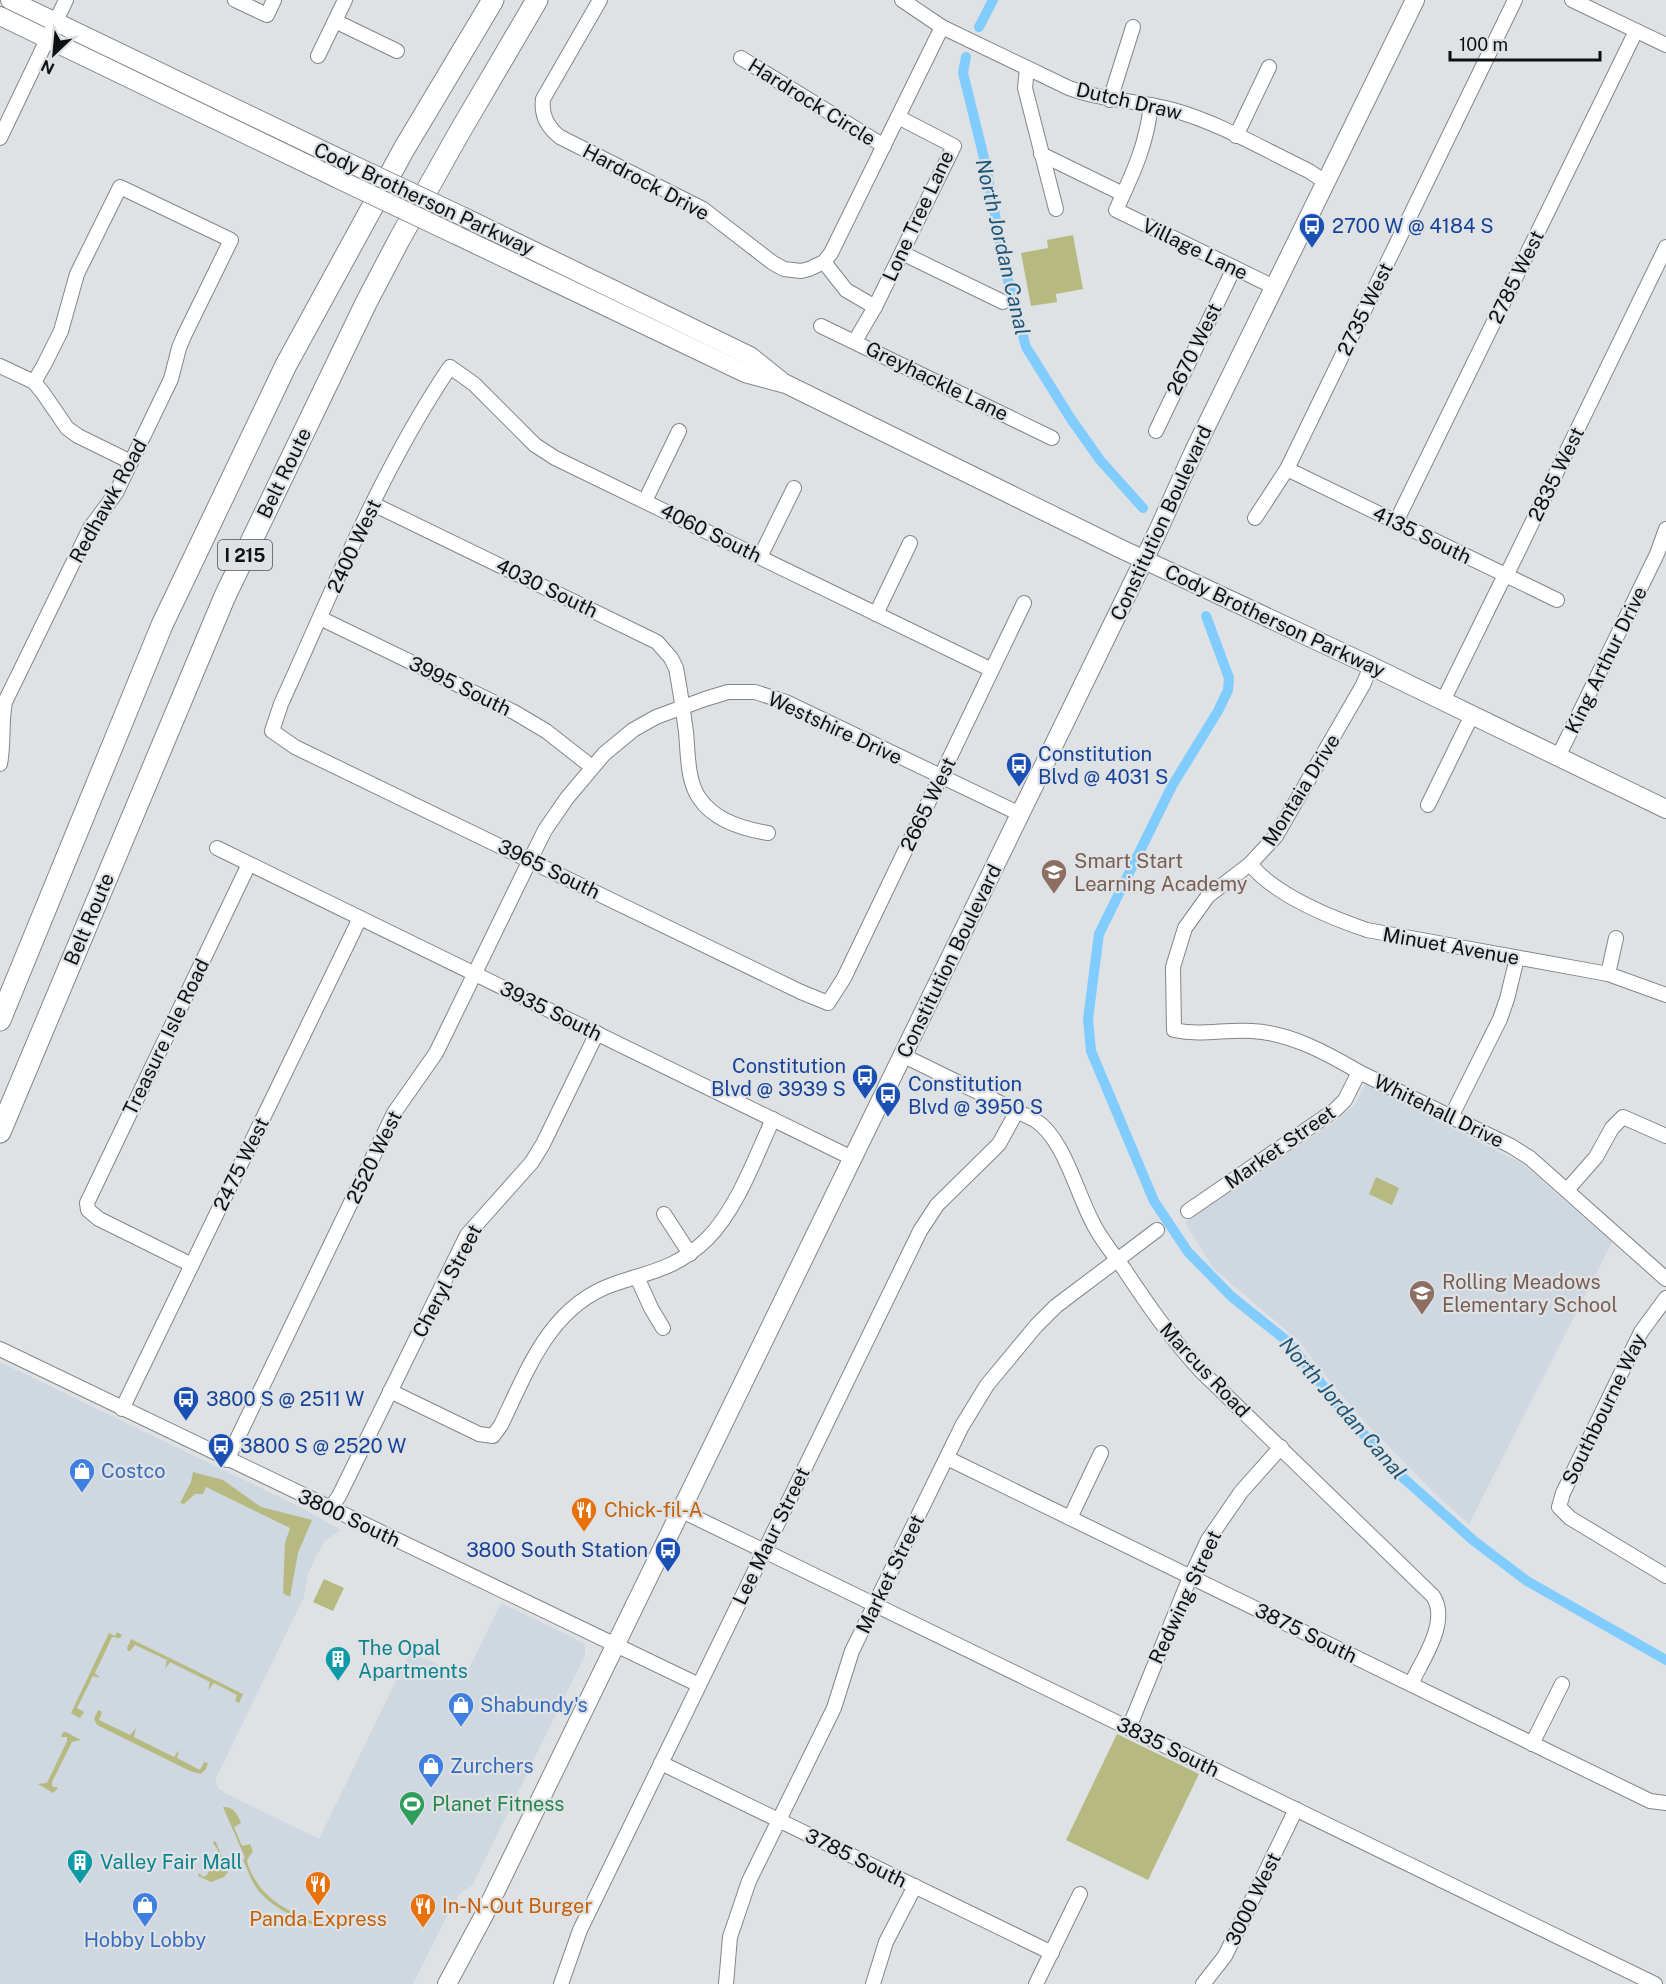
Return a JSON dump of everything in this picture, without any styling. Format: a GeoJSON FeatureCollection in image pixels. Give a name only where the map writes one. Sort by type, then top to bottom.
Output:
{"type":"FeatureCollection","features":[{"type":"Feature","properties":{"kind":"highway","name":"I 215"},"geometry":{"type":"LineString","coordinates":[[0,1020],[162,625],[286,365],[404,149],[493,0]]}},
{"type":"Feature","properties":{"kind":"highway","name":"Belt Route"},"geometry":{"type":"LineString","coordinates":[[0,1132],[225,596],[366,303],[399,240],[537,0]]}},
{"type":"Feature","properties":{"kind":"main road","name":"Cody Brotherson Parkway"},"geometry":{"type":"LineString","coordinates":[[10,0],[750,356],[786,384]]}},
{"type":"Feature","properties":{"kind":"main road","name":"Constitution Boulevard"},"geometry":{"type":"LineString","coordinates":[[447,1984],[488,1907],[1415,0]]}},
{"type":"Feature","properties":{"kind":"main road","name":"Cody Brotherson Parkway"},"geometry":{"type":"LineString","coordinates":[[0,16],[745,373],[786,384],[1144,560],[1443,700],[1666,809]]}},
{"type":"Feature","properties":{"kind":"street"},"geometry":{"type":"LineString","coordinates":[[0,138],[66,0]]}},
{"type":"Feature","properties":{"kind":"street"},"geometry":{"type":"LineString","coordinates":[[234,0],[267,15],[274,0]]}},
{"type":"Feature","properties":{"kind":"street"},"geometry":{"type":"LineString","coordinates":[[318,56],[345,0]]}},
{"type":"Feature","properties":{"kind":"street","name":"Hardrock Drive"},"geometry":{"type":"LineString","coordinates":[[600,0],[543,99],[542,107],[548,126],[560,137],[704,209],[778,266],[801,271],[824,262]]}},
{"type":"Feature","properties":{"kind":"street","name":"Dutch Draw"},"geometry":{"type":"LineString","coordinates":[[902,0],[942,27],[1078,92],[1151,105],[1196,117],[1309,171],[1325,182]]}},
{"type":"Feature","properties":{"kind":"street","name":"2735 West"},"geometry":{"type":"LineString","coordinates":[[1255,518],[1287,470],[1515,0]]}},
{"type":"Feature","properties":{"kind":"street"},"geometry":{"type":"LineString","coordinates":[[1572,0],[1666,45]]}},
{"type":"Feature","properties":{"kind":"street"},"geometry":{"type":"LineString","coordinates":[[335,21],[397,51]]}},
{"type":"Feature","properties":{"kind":"street"},"geometry":{"type":"LineString","coordinates":[[875,306],[846,290],[824,262],[831,253],[942,27]]}},
{"type":"Feature","properties":{"kind":"street"},"geometry":{"type":"LineString","coordinates":[[1110,99],[1133,27]]}},
{"type":"Feature","properties":{"kind":"street","name":"2785 West"},"geometry":{"type":"LineString","coordinates":[[1396,522],[1636,31]]}},
{"type":"Feature","properties":{"kind":"street","name":"Hardrock Circle"},"geometry":{"type":"LineString","coordinates":[[741,58],[884,146]]}},
{"type":"Feature","properties":{"kind":"street"},"geometry":{"type":"LineString","coordinates":[[1236,136],[1269,67]]}},
{"type":"Feature","properties":{"kind":"street"},"geometry":{"type":"LineString","coordinates":[[1027,68],[1025,88],[1056,209]]}},
{"type":"Feature","properties":{"kind":"street"},"geometry":{"type":"LineString","coordinates":[[1041,154],[1123,194],[1143,148],[1151,105]]}},
{"type":"Feature","properties":{"kind":"street","name":"Lone Tree Lane"},"geometry":{"type":"LineString","coordinates":[[855,341],[902,253],[954,146],[898,117]]}},
{"type":"Feature","properties":{"kind":"street","name":"Redhawk Road"},"geometry":{"type":"LineString","coordinates":[[0,764],[5,702],[90,528],[116,493],[171,380],[184,336],[231,240],[120,187],[77,274],[61,331],[34,382]]}},
{"type":"Feature","properties":{"kind":"street","name":"Village Lane"},"geometry":{"type":"LineString","coordinates":[[1123,194],[1116,210],[1274,287]]}},
{"type":"Feature","properties":{"kind":"street","name":"2835 West"},"geometry":{"type":"LineString","coordinates":[[1443,700],[1666,247]]}},
{"type":"Feature","properties":{"kind":"street"},"geometry":{"type":"LineString","coordinates":[[902,253],[1002,302]]}},
{"type":"Feature","properties":{"kind":"street","name":"2670 West"},"geometry":{"type":"LineString","coordinates":[[1156,431],[1234,268]]}},
{"type":"Feature","properties":{"kind":"street","name":"Greyhackle Lane"},"geometry":{"type":"LineString","coordinates":[[821,326],[1052,438]]}},
{"type":"Feature","properties":{"kind":"street"},"geometry":{"type":"LineString","coordinates":[[0,366],[34,382],[68,428],[78,436],[131,462]]}},
{"type":"Feature","properties":{"kind":"street","name":"4060 South"},"geometry":{"type":"LineString","coordinates":[[450,368],[474,384],[535,445],[555,458],[992,670]]}},
{"type":"Feature","properties":{"kind":"street","name":"2400 West"},"geometry":{"type":"LineString","coordinates":[[272,731],[281,704],[373,504],[432,394],[450,368]]}},
{"type":"Feature","properties":{"kind":"street"},"geometry":{"type":"LineString","coordinates":[[645,501],[679,431]]}},
{"type":"Feature","properties":{"kind":"street","name":"4135 South"},"geometry":{"type":"LineString","coordinates":[[1287,470],[1557,600]]}},
{"type":"Feature","properties":{"kind":"street"},"geometry":{"type":"LineString","coordinates":[[760,557],[794,488]]}},
{"type":"Feature","properties":{"kind":"street","name":"4030 South"},"geometry":{"type":"LineString","coordinates":[[373,504],[657,642],[671,658],[676,668],[693,785],[698,797],[709,810],[724,820],[747,830],[768,833]]}},
{"type":"Feature","properties":{"kind":"street","name":"King Arthur Drive"},"geometry":{"type":"LineString","coordinates":[[1558,757],[1665,537]]}},
{"type":"Feature","properties":{"kind":"street"},"geometry":{"type":"LineString","coordinates":[[876,614],[910,543]]}},
{"type":"Feature","properties":{"kind":"street","name":"2665 West"},"geometry":{"type":"LineString","coordinates":[[828,1003],[844,978],[1024,603]]}},
{"type":"Feature","properties":{"kind":"street","name":"3995 South"},"geometry":{"type":"LineString","coordinates":[[320,618],[522,716],[546,731],[592,767]]}},
{"type":"Feature","properties":{"kind":"street","name":"Montaia Drive"},"geometry":{"type":"LineString","coordinates":[[1174,1030],[1173,967],[1185,928],[1208,896],[1250,864],[1268,846],[1283,825],[1364,685],[1371,666]]}},
{"type":"Feature","properties":{"kind":"street","name":"Westshire Drive"},"geometry":{"type":"LineString","coordinates":[[530,860],[556,814],[604,754],[633,730],[657,717],[728,692],[755,692],[786,702],[1020,814]]}},
{"type":"Feature","properties":{"kind":"street"},"geometry":{"type":"LineString","coordinates":[[1428,805],[1472,715]]}},
{"type":"Feature","properties":{"kind":"street","name":"3965 South"},"geometry":{"type":"LineString","coordinates":[[272,731],[295,747],[828,1003]]}},
{"type":"Feature","properties":{"kind":"street","name":"3935 South"},"geometry":{"type":"LineString","coordinates":[[217,848],[852,1158]]}},
{"type":"Feature","properties":{"kind":"street","name":"2520 West"},"geometry":{"type":"LineString","coordinates":[[227,1460],[394,1113],[436,1053],[530,860]]}},
{"type":"Feature","properties":{"kind":"street","name":"Treasure Isle Road"},"geometry":{"type":"LineString","coordinates":[[192,1265],[99,1219],[88,1210],[87,1203],[249,864]]}},
{"type":"Feature","properties":{"kind":"street","name":"Minuet Avenue"},"geometry":{"type":"LineString","coordinates":[[1250,864],[1275,888],[1343,922],[1367,930],[1608,974],[1666,995]]}},
{"type":"Feature","properties":{"kind":"street","name":"2475 West"},"geometry":{"type":"LineString","coordinates":[[122,1409],[360,918]]}},
{"type":"Feature","properties":{"kind":"street"},"geometry":{"type":"LineString","coordinates":[[1608,974],[1616,938]]}},
{"type":"Feature","properties":{"kind":"street"},"geometry":{"type":"LineString","coordinates":[[1451,1117],[1500,1019],[1517,958]]}},
{"type":"Feature","properties":{"kind":"street","name":"Whitehall Drive"},"geometry":{"type":"LineString","coordinates":[[1174,1030],[1193,1034],[1242,1030],[1275,1034],[1306,1045],[1521,1152],[1539,1165],[1666,1279]]}},
{"type":"Feature","properties":{"kind":"street","name":"Cheryl Street"},"geometry":{"type":"LineString","coordinates":[[330,1509],[339,1496],[467,1235],[476,1222],[532,1162],[597,1033]]}},
{"type":"Feature","properties":{"kind":"street","name":"Marcus Road"},"geometry":{"type":"LineString","coordinates":[[902,1056],[1017,1111],[1040,1124],[1053,1137],[1094,1226],[1160,1323],[1188,1357],[1430,1591],[1437,1600],[1440,1612],[1439,1623],[1410,1684]]}},
{"type":"Feature","properties":{"kind":"street","name":"Market Street"},"geometry":{"type":"LineString","coordinates":[[1188,1211],[1335,1110],[1344,1100],[1359,1072]]}},
{"type":"Feature","properties":{"kind":"street","name":"Lee Maur Street"},"geometry":{"type":"LineString","coordinates":[[561,1984],[580,1930],[925,1222],[938,1204],[999,1144],[1017,1111]]}},
{"type":"Feature","properties":{"kind":"street"},"geometry":{"type":"LineString","coordinates":[[1567,1190],[1596,1157],[1612,1128],[1623,1117],[1666,1136]]}},
{"type":"Feature","properties":{"kind":"street"},"geometry":{"type":"LineString","coordinates":[[390,1391],[479,1434],[492,1436],[501,1425],[540,1345],[562,1316],[576,1303],[596,1291],[655,1272],[690,1254],[708,1238],[723,1220],[736,1198],[773,1119]]}},
{"type":"Feature","properties":{"kind":"street"},"geometry":{"type":"LineString","coordinates":[[664,1214],[690,1254]]}},
{"type":"Feature","properties":{"kind":"street","name":"Market Street"},"geometry":{"type":"LineString","coordinates":[[726,1984],[730,1937],[749,1881],[834,1708],[852,1652],[946,1458],[976,1402],[1016,1347],[1056,1306],[1157,1230]]}},
{"type":"Feature","properties":{"kind":"street"},"geometry":{"type":"LineString","coordinates":[[637,1278],[663,1328]]}},
{"type":"Feature","properties":{"kind":"street","name":"Southbourne Way"},"geometry":{"type":"LineString","coordinates":[[1666,1298],[1641,1332],[1563,1493],[1559,1507],[1570,1518],[1666,1576]]}},
{"type":"Feature","properties":{"kind":"street","name":"3800 South"},"geometry":{"type":"LineString","coordinates":[[0,1349],[699,1685]]}},
{"type":"Feature","properties":{"kind":"street","name":"Redwing Street"},"geometry":{"type":"LineString","coordinates":[[1129,1728],[1190,1577],[1208,1540],[1227,1510],[1281,1447]]}},
{"type":"Feature","properties":{"kind":"street"},"geometry":{"type":"LineString","coordinates":[[1070,1518],[1101,1453]]}},
{"type":"Feature","properties":{"kind":"street","name":"3875 South"},"geometry":{"type":"LineString","coordinates":[[946,1458],[1650,1801],[1666,1803]]}},
{"type":"Feature","properties":{"kind":"street","name":"3835 South"},"geometry":{"type":"LineString","coordinates":[[680,1509],[1655,1984]]}},
{"type":"Feature","properties":{"kind":"street"},"geometry":{"type":"LineString","coordinates":[[1532,1744],[1562,1684]]}},
{"type":"Feature","properties":{"kind":"street","name":"3785 South"},"geometry":{"type":"LineString","coordinates":[[661,1763],[1052,1953]]}},
{"type":"Feature","properties":{"kind":"street","name":"3000 West"},"geometry":{"type":"LineString","coordinates":[[1203,1984],[1225,1956],[1296,1809]]}},
{"type":"Feature","properties":{"kind":"street"},"geometry":{"type":"LineString","coordinates":[[873,1984],[886,1942],[915,1886]]}},
{"type":"Feature","properties":{"kind":"street"},"geometry":{"type":"LineString","coordinates":[[1036,1984],[1080,1894]]}},
{"type":"Feature","properties":{"kind":"shaded area","name":"Rolling Meadows Elementary School"},"geometry":{"type":"Polygon","coordinates":[[[1366,1084],[1523,1164],[1612,1242],[1469,1524],[1433,1492],[1365,1422],[1299,1341],[1212,1267],[1185,1222],[1341,1117],[1354,1105],[1366,1084]]]}},
{"type":"Feature","properties":{"kind":"shaded area","name":"Valley Fair Mall"},"geometry":{"type":"Polygon","coordinates":[[[0,1362],[304,1509],[341,1530],[325,1541],[314,1560],[308,1574],[304,1597],[215,1780],[218,1788],[227,1794],[319,1839],[410,1652],[465,1677],[501,1603],[585,1645],[585,1655],[472,1886],[461,1892],[413,1984],[0,1984],[0,1362]]]}},
{"type":"Feature","properties":{"kind":"green space"},"geometry":{"type":"Polygon","coordinates":[[[1073,235],[1083,289],[1056,294],[1057,302],[1031,306],[1021,253],[1048,248],[1047,240],[1073,235]]]}},
{"type":"Feature","properties":{"kind":"green space"},"geometry":{"type":"Polygon","coordinates":[[[1376,1177],[1399,1188],[1392,1205],[1369,1194],[1376,1177]]]}},
{"type":"Feature","properties":{"kind":"green space"},"geometry":{"type":"Polygon","coordinates":[[[193,1472],[223,1480],[261,1507],[312,1520],[298,1553],[290,1597],[283,1593],[285,1543],[290,1528],[206,1487],[203,1494],[195,1494],[184,1504],[180,1503],[191,1482],[193,1472]]]}},
{"type":"Feature","properties":{"kind":"green space"},"geometry":{"type":"Polygon","coordinates":[[[324,1579],[344,1588],[333,1611],[313,1602],[324,1579]]]}},
{"type":"Feature","properties":{"kind":"green space"},"geometry":{"type":"Polygon","coordinates":[[[117,1632],[122,1635],[120,1638],[112,1637],[95,1673],[100,1678],[93,1676],[77,1708],[84,1712],[80,1718],[71,1713],[109,1633],[115,1636],[117,1632]]]}},
{"type":"Feature","properties":{"kind":"green space"},"geometry":{"type":"Polygon","coordinates":[[[131,1639],[243,1694],[239,1703],[235,1701],[237,1695],[214,1683],[208,1690],[210,1682],[170,1662],[165,1669],[167,1660],[135,1645],[128,1651],[131,1639]]]}},
{"type":"Feature","properties":{"kind":"green space"},"geometry":{"type":"Polygon","coordinates":[[[98,1710],[102,1712],[99,1720],[130,1735],[136,1728],[134,1737],[174,1757],[179,1750],[177,1758],[200,1770],[204,1762],[208,1763],[206,1769],[201,1774],[190,1771],[97,1725],[94,1719],[98,1710]]]}},
{"type":"Feature","properties":{"kind":"green space"},"geometry":{"type":"Polygon","coordinates":[[[63,1732],[81,1740],[72,1742],[52,1782],[52,1786],[58,1788],[53,1793],[38,1784],[47,1783],[67,1741],[67,1737],[61,1737],[63,1732]]]}},
{"type":"Feature","properties":{"kind":"green space"},"geometry":{"type":"Polygon","coordinates":[[[1117,1734],[1199,1774],[1148,1880],[1066,1840],[1117,1734]]]}},
{"type":"Feature","properties":{"kind":"green space"},"geometry":{"type":"Polygon","coordinates":[[[223,1807],[233,1810],[241,1823],[234,1827],[242,1846],[250,1844],[253,1851],[247,1860],[248,1865],[260,1887],[268,1896],[288,1910],[323,1928],[305,1922],[276,1906],[255,1886],[223,1807]]]}},
{"type":"Feature","properties":{"kind":"green space"},"geometry":{"type":"Polygon","coordinates":[[[214,1841],[228,1872],[224,1877],[211,1882],[198,1876],[199,1873],[203,1877],[207,1875],[218,1850],[214,1841]]]}},
{"type":"Feature","properties":{"kind":"waterway","name":"North Jordan Canal"},"geometry":{"type":"LineString","coordinates":[[979,27],[993,0]]}},
{"type":"Feature","properties":{"kind":"waterway","name":"North Jordan Canal"},"geometry":{"type":"LineString","coordinates":[[966,57],[963,73],[985,162],[1006,273],[1026,347],[1100,460],[1143,508]]}},
{"type":"Feature","properties":{"kind":"waterway","name":"North Jordan Canal"},"geometry":{"type":"LineString","coordinates":[[1206,616],[1229,678],[1228,690],[1218,711],[1172,786],[1099,934],[1088,1019],[1091,1051],[1154,1201],[1188,1252],[1232,1297],[1287,1341],[1344,1412],[1400,1475],[1474,1541],[1527,1581],[1666,1660]]}},
{"type":"Feature","properties":{"kind":"place","name":"2700 W @ 4184 S"},"geometry":{"type":"Point","coordinates":[1312,249]}},
{"type":"Feature","properties":{"kind":"place","name":"Constitution Blvd @ 4031 S"},"geometry":{"type":"Point","coordinates":[1019,788]}},
{"type":"Feature","properties":{"kind":"place","name":"Smart Start Learning Academy"},"geometry":{"type":"Point","coordinates":[1054,895]}},
{"type":"Feature","properties":{"kind":"place","name":"Constitution Blvd @ 3939 S"},"geometry":{"type":"Point","coordinates":[865,1100]}},
{"type":"Feature","properties":{"kind":"place","name":"Constitution Blvd @ 3950 S"},"geometry":{"type":"Point","coordinates":[888,1118]}},
{"type":"Feature","properties":{"kind":"place","name":"Rolling Meadows Elementary School"},"geometry":{"type":"Point","coordinates":[1422,1316]}},
{"type":"Feature","properties":{"kind":"place","name":"3800 S @ 2511 W"},"geometry":{"type":"Point","coordinates":[186,1422]}},
{"type":"Feature","properties":{"kind":"place","name":"3800 S @ 2520 W"},"geometry":{"type":"Point","coordinates":[221,1469]}},
{"type":"Feature","properties":{"kind":"place","name":"Costco"},"geometry":{"type":"Point","coordinates":[82,1494]}},
{"type":"Feature","properties":{"kind":"place","name":"Chick-fil-A"},"geometry":{"type":"Point","coordinates":[584,1533]}},
{"type":"Feature","properties":{"kind":"place","name":"3800 South Station"},"geometry":{"type":"Point","coordinates":[668,1573]}},
{"type":"Feature","properties":{"kind":"place","name":"The Opal Apartments"},"geometry":{"type":"Point","coordinates":[338,1682]}},
{"type":"Feature","properties":{"kind":"place","name":"Shabundy's"},"geometry":{"type":"Point","coordinates":[461,1728]}},
{"type":"Feature","properties":{"kind":"place","name":"Zurchers"},"geometry":{"type":"Point","coordinates":[431,1789]}},
{"type":"Feature","properties":{"kind":"place","name":"Planet Fitness"},"geometry":{"type":"Point","coordinates":[412,1827]}},
{"type":"Feature","properties":{"kind":"place","name":"Valley Fair Mall"},"geometry":{"type":"Point","coordinates":[80,1885]}},
{"type":"Feature","properties":{"kind":"place","name":"Panda Express"},"geometry":{"type":"Point","coordinates":[318,1907]}},
{"type":"Feature","properties":{"kind":"place","name":"Hobby Lobby"},"geometry":{"type":"Point","coordinates":[145,1928]}},
{"type":"Feature","properties":{"kind":"place","name":"In-N-Out Burger"},"geometry":{"type":"Point","coordinates":[423,1929]}}]}
